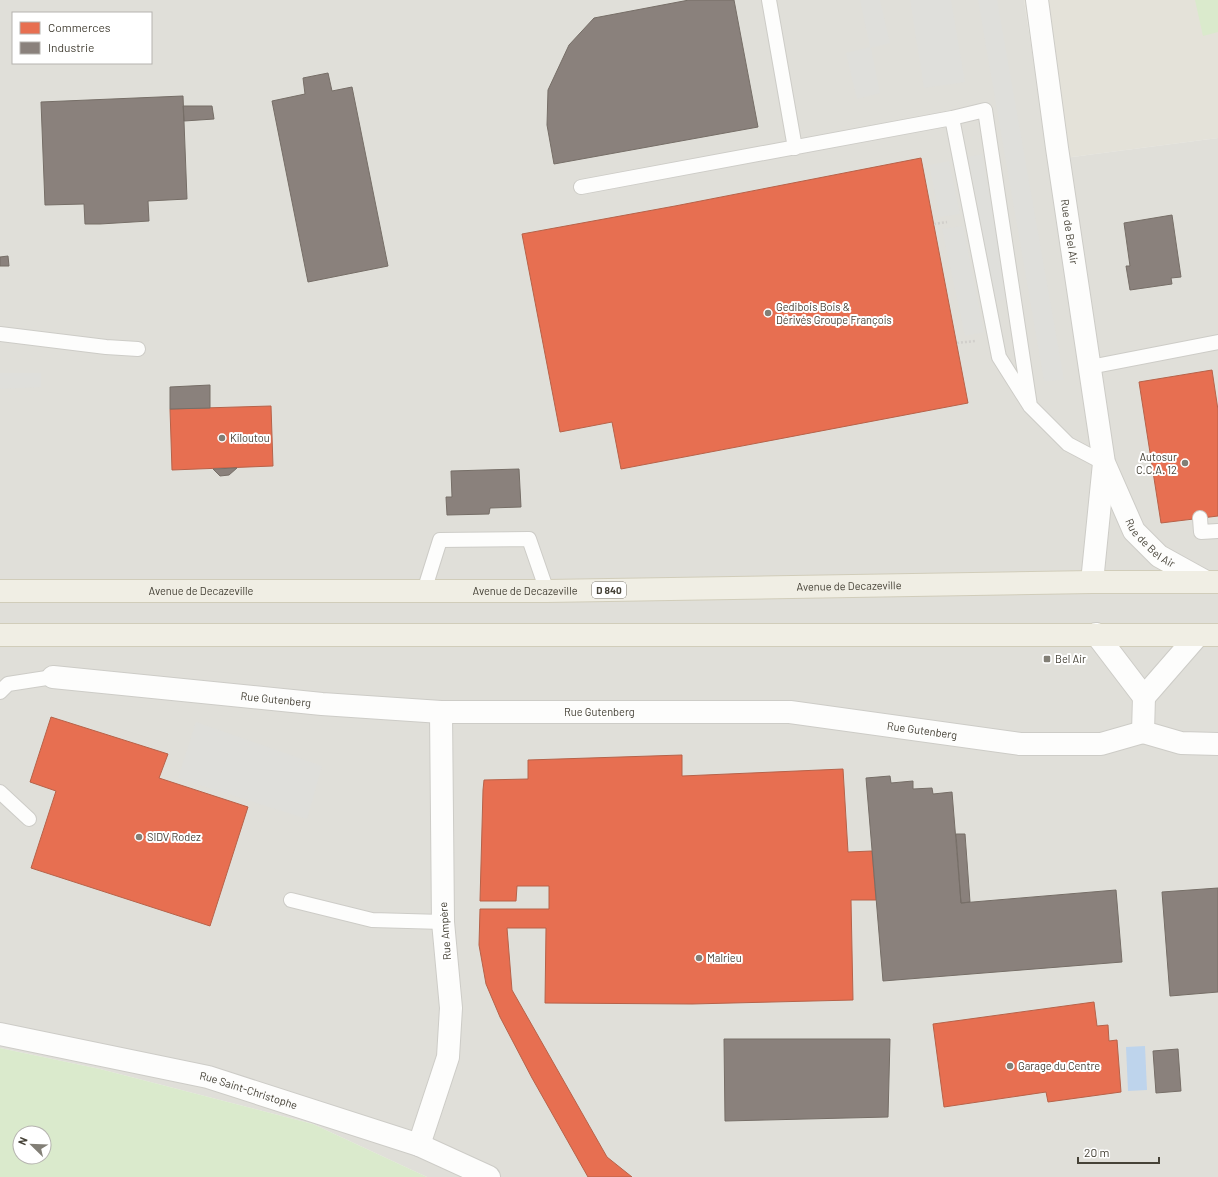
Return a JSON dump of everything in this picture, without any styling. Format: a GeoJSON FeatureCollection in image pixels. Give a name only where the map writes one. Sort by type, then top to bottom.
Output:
{"type":"FeatureCollection","features":[{"type":"Feature","properties":{"kind":"main road","name":"Avenue de Decazeville"},"geometry":{"type":"LineString","coordinates":[[0,591],[547,591],[1092,582],[1212,582]]}},
{"type":"Feature","properties":{"kind":"main road"},"geometry":{"type":"LineString","coordinates":[[0,635],[1208,635]]}},
{"type":"Feature","properties":{"kind":"street","name":"Rue de Bel Air"},"geometry":{"type":"LineString","coordinates":[[1036,0],[1104,463],[1092,582]]}},
{"type":"Feature","properties":{"kind":"street","name":"Rue de Bel Air"},"geometry":{"type":"LineString","coordinates":[[1104,463],[1134,531],[1159,556],[1212,582]]}},
{"type":"Feature","properties":{"kind":"street"},"geometry":{"type":"LineString","coordinates":[[1096,634],[1144,698],[1143,732],[1181,744],[1218,744]]}},
{"type":"Feature","properties":{"kind":"street"},"geometry":{"type":"LineString","coordinates":[[1144,698],[1208,635]]}},
{"type":"Feature","properties":{"kind":"street","name":"Rue Gutenberg"},"geometry":{"type":"LineString","coordinates":[[53,677],[322,704],[441,712],[790,712],[1020,744],[1101,744],[1143,732]]}},
{"type":"Feature","properties":{"kind":"street","name":"Rue Ampère"},"geometry":{"type":"LineString","coordinates":[[419,1146],[448,1057],[451,1008],[442,922],[441,712]]}},
{"type":"Feature","properties":{"kind":"street","name":"Rue Saint-Christophe"},"geometry":{"type":"LineString","coordinates":[[0,1034],[208,1077],[419,1146],[489,1177]]}},
{"type":"Feature","properties":{"kind":"lane"},"geometry":{"type":"LineString","coordinates":[[769,0],[795,148]]}},
{"type":"Feature","properties":{"kind":"lane"},"geometry":{"type":"LineString","coordinates":[[581,187],[795,148],[952,118],[985,110],[1030,406]]}},
{"type":"Feature","properties":{"kind":"lane"},"geometry":{"type":"LineString","coordinates":[[952,118],[999,357],[1030,406],[1068,444],[1104,463]]}},
{"type":"Feature","properties":{"kind":"lane"},"geometry":{"type":"LineString","coordinates":[[0,334],[138,350]]}},
{"type":"Feature","properties":{"kind":"lane"},"geometry":{"type":"LineString","coordinates":[[1090,367],[1218,342]]}},
{"type":"Feature","properties":{"kind":"lane"},"geometry":{"type":"LineString","coordinates":[[1200,518],[1201,532],[1218,531]]}},
{"type":"Feature","properties":{"kind":"lane"},"geometry":{"type":"LineString","coordinates":[[424,591],[440,540],[529,539],[547,591]]}},
{"type":"Feature","properties":{"kind":"lane"},"geometry":{"type":"LineString","coordinates":[[0,692],[8,684],[53,677]]}},
{"type":"Feature","properties":{"kind":"lane"},"geometry":{"type":"LineString","coordinates":[[0,792],[29,819]]}},
{"type":"Feature","properties":{"kind":"lane"},"geometry":{"type":"LineString","coordinates":[[292,900],[372,920],[442,922]]}},
{"type":"Feature","properties":{"kind":"path"},"geometry":{"type":"LineString","coordinates":[[934,224],[947,222]]}},
{"type":"Feature","properties":{"kind":"path"},"geometry":{"type":"LineString","coordinates":[[956,343],[975,340]]}},
{"type":"Feature","properties":{"kind":"shaded area"},"geometry":{"type":"Polygon","coordinates":[[[0,0],[1024,0],[1049,160],[1218,138],[1218,1177],[427,1177],[313,1124],[100,1069],[0,1048],[0,0]]]}},
{"type":"Feature","properties":{"kind":"shaded area"},"geometry":{"type":"Polygon","coordinates":[[[860,0],[880,0],[890,43],[871,48],[880,93],[857,99],[846,53],[870,47],[860,0]]]}},
{"type":"Feature","properties":{"kind":"shaded area"},"geometry":{"type":"Polygon","coordinates":[[[910,0],[951,0],[965,82],[924,88],[910,0]]]}},
{"type":"Feature","properties":{"kind":"shaded area"},"geometry":{"type":"Polygon","coordinates":[[[978,0],[997,0],[1064,380],[1044,381],[978,0]]]}},
{"type":"Feature","properties":{"kind":"shaded area"},"geometry":{"type":"Polygon","coordinates":[[[1024,0],[1218,0],[1218,138],[1049,160],[1024,0]]]}},
{"type":"Feature","properties":{"kind":"shaded area"},"geometry":{"type":"Polygon","coordinates":[[[982,154],[1009,299],[995,301],[968,157],[982,154]]]}},
{"type":"Feature","properties":{"kind":"shaded area"},"geometry":{"type":"Polygon","coordinates":[[[949,161],[960,214],[940,217],[929,165],[949,161]]]}},
{"type":"Feature","properties":{"kind":"shaded area"},"geometry":{"type":"Polygon","coordinates":[[[963,226],[984,332],[965,336],[942,229],[963,226]]]}},
{"type":"Feature","properties":{"kind":"shaded area"},"geometry":{"type":"Polygon","coordinates":[[[0,373],[41,373],[41,387],[0,389],[0,373]]]}},
{"type":"Feature","properties":{"kind":"shaded area"},"geometry":{"type":"Polygon","coordinates":[[[196,722],[322,766],[307,819],[178,778],[196,722]]]}},
{"type":"Feature","properties":{"kind":"green space"},"geometry":{"type":"Polygon","coordinates":[[[1195,0],[1218,0],[1218,32],[1203,36],[1195,0]]]}},
{"type":"Feature","properties":{"kind":"green space"},"geometry":{"type":"Polygon","coordinates":[[[0,1048],[100,1069],[313,1124],[427,1177],[0,1177],[0,1048]]]}},
{"type":"Feature","properties":{"kind":"water"},"geometry":{"type":"Polygon","coordinates":[[[1145,1046],[1147,1090],[1128,1091],[1126,1047],[1145,1046]]]}},
{"type":"Feature","properties":{"kind":"building: Commerces"},"geometry":{"type":"Polygon","coordinates":[[[921,158],[968,403],[621,469],[612,422],[560,432],[522,234],[921,158]]]}},
{"type":"Feature","properties":{"kind":"building: Commerces","name":"Autosur C.C.A. 12"},"geometry":{"type":"Polygon","coordinates":[[[1212,370],[1218,410],[1218,516],[1161,523],[1139,382],[1212,370]]]}},
{"type":"Feature","properties":{"kind":"building: Commerces","name":"Kiloutou"},"geometry":{"type":"Polygon","coordinates":[[[271,406],[273,466],[172,470],[170,409],[271,406]]]}},
{"type":"Feature","properties":{"kind":"building: Commerces","name":"SIDV Rodez"},"geometry":{"type":"Polygon","coordinates":[[[51,717],[168,754],[159,778],[248,807],[210,926],[31,868],[56,791],[30,782],[51,717]]]}},
{"type":"Feature","properties":{"kind":"building: Commerces","name":"Malrieu"},"geometry":{"type":"Polygon","coordinates":[[[682,755],[682,776],[843,769],[848,852],[872,851],[876,900],[851,900],[853,1000],[692,1004],[545,1003],[546,928],[507,928],[512,990],[607,1157],[632,1177],[588,1177],[532,1078],[500,1017],[486,984],[479,945],[480,909],[549,909],[549,886],[517,886],[516,901],[480,901],[484,780],[528,779],[528,760],[682,755]]]}},
{"type":"Feature","properties":{"kind":"building: Commerces"},"geometry":{"type":"Polygon","coordinates":[[[1094,1002],[1097,1026],[1108,1025],[1109,1041],[1117,1040],[1121,1092],[1048,1102],[1046,1092],[944,1107],[933,1024],[1094,1002]]]}},
{"type":"Feature","properties":{"kind":"building: Industrie"},"geometry":{"type":"Polygon","coordinates":[[[689,0],[734,0],[758,127],[554,164],[547,125],[548,90],[569,45],[594,18],[689,0]]]}},
{"type":"Feature","properties":{"kind":"building: Industrie"},"geometry":{"type":"Polygon","coordinates":[[[328,73],[332,91],[352,87],[388,266],[308,282],[272,101],[305,94],[303,78],[328,73]]]}},
{"type":"Feature","properties":{"kind":"building: Industrie"},"geometry":{"type":"Polygon","coordinates":[[[183,96],[187,199],[148,201],[149,221],[100,224],[85,224],[84,204],[45,205],[41,102],[183,96]]]}},
{"type":"Feature","properties":{"kind":"building: Industrie"},"geometry":{"type":"Polygon","coordinates":[[[183,106],[212,106],[214,119],[184,121],[183,106]]]}},
{"type":"Feature","properties":{"kind":"building: Industrie"},"geometry":{"type":"Polygon","coordinates":[[[1172,215],[1181,277],[1171,278],[1172,284],[1130,290],[1126,266],[1130,266],[1124,223],[1172,215]]]}},
{"type":"Feature","properties":{"kind":"building: Industrie"},"geometry":{"type":"Polygon","coordinates":[[[8,256],[9,266],[0,266],[0,257],[8,256]]]}},
{"type":"Feature","properties":{"kind":"building: Industrie"},"geometry":{"type":"Polygon","coordinates":[[[210,385],[210,408],[170,409],[170,387],[210,385]]]}},
{"type":"Feature","properties":{"kind":"building: Industrie"},"geometry":{"type":"Polygon","coordinates":[[[237,468],[229,475],[220,476],[213,469],[237,468]]]}},
{"type":"Feature","properties":{"kind":"building: Industrie"},"geometry":{"type":"Polygon","coordinates":[[[519,469],[521,507],[490,508],[489,514],[447,515],[446,497],[452,497],[451,471],[519,469]]]}},
{"type":"Feature","properties":{"kind":"building: Industrie"},"geometry":{"type":"Polygon","coordinates":[[[890,776],[891,783],[913,781],[913,789],[932,788],[933,794],[952,792],[961,903],[1116,890],[1122,962],[883,981],[866,778],[890,776]]]}},
{"type":"Feature","properties":{"kind":"building: Industrie"},"geometry":{"type":"Polygon","coordinates":[[[956,834],[965,834],[970,902],[961,903],[956,834]]]}},
{"type":"Feature","properties":{"kind":"building: Industrie"},"geometry":{"type":"Polygon","coordinates":[[[1218,888],[1218,992],[1170,996],[1162,892],[1218,888]]]}},
{"type":"Feature","properties":{"kind":"building: Industrie"},"geometry":{"type":"Polygon","coordinates":[[[724,1039],[890,1039],[888,1117],[725,1121],[724,1039]]]}},
{"type":"Feature","properties":{"kind":"building: Industrie"},"geometry":{"type":"Polygon","coordinates":[[[1178,1049],[1181,1091],[1156,1093],[1153,1051],[1178,1049]]]}},
{"type":"Feature","properties":{"kind":"place","name":"Gedibois Bois & Dérivés Groupe François"},"geometry":{"type":"Point","coordinates":[768,313]}},
{"type":"Feature","properties":{"kind":"place","name":"Kiloutou"},"geometry":{"type":"Point","coordinates":[222,438]}},
{"type":"Feature","properties":{"kind":"place","name":"Autosur C.C.A. 12"},"geometry":{"type":"Point","coordinates":[1185,463]}},
{"type":"Feature","properties":{"kind":"place","name":"Bel Air"},"geometry":{"type":"Point","coordinates":[1047,659]}},
{"type":"Feature","properties":{"kind":"place","name":"SIDV Rodez"},"geometry":{"type":"Point","coordinates":[139,837]}},
{"type":"Feature","properties":{"kind":"place","name":"Malrieu"},"geometry":{"type":"Point","coordinates":[699,958]}},
{"type":"Feature","properties":{"kind":"place","name":"Garage du Centre"},"geometry":{"type":"Point","coordinates":[1010,1066]}}]}
